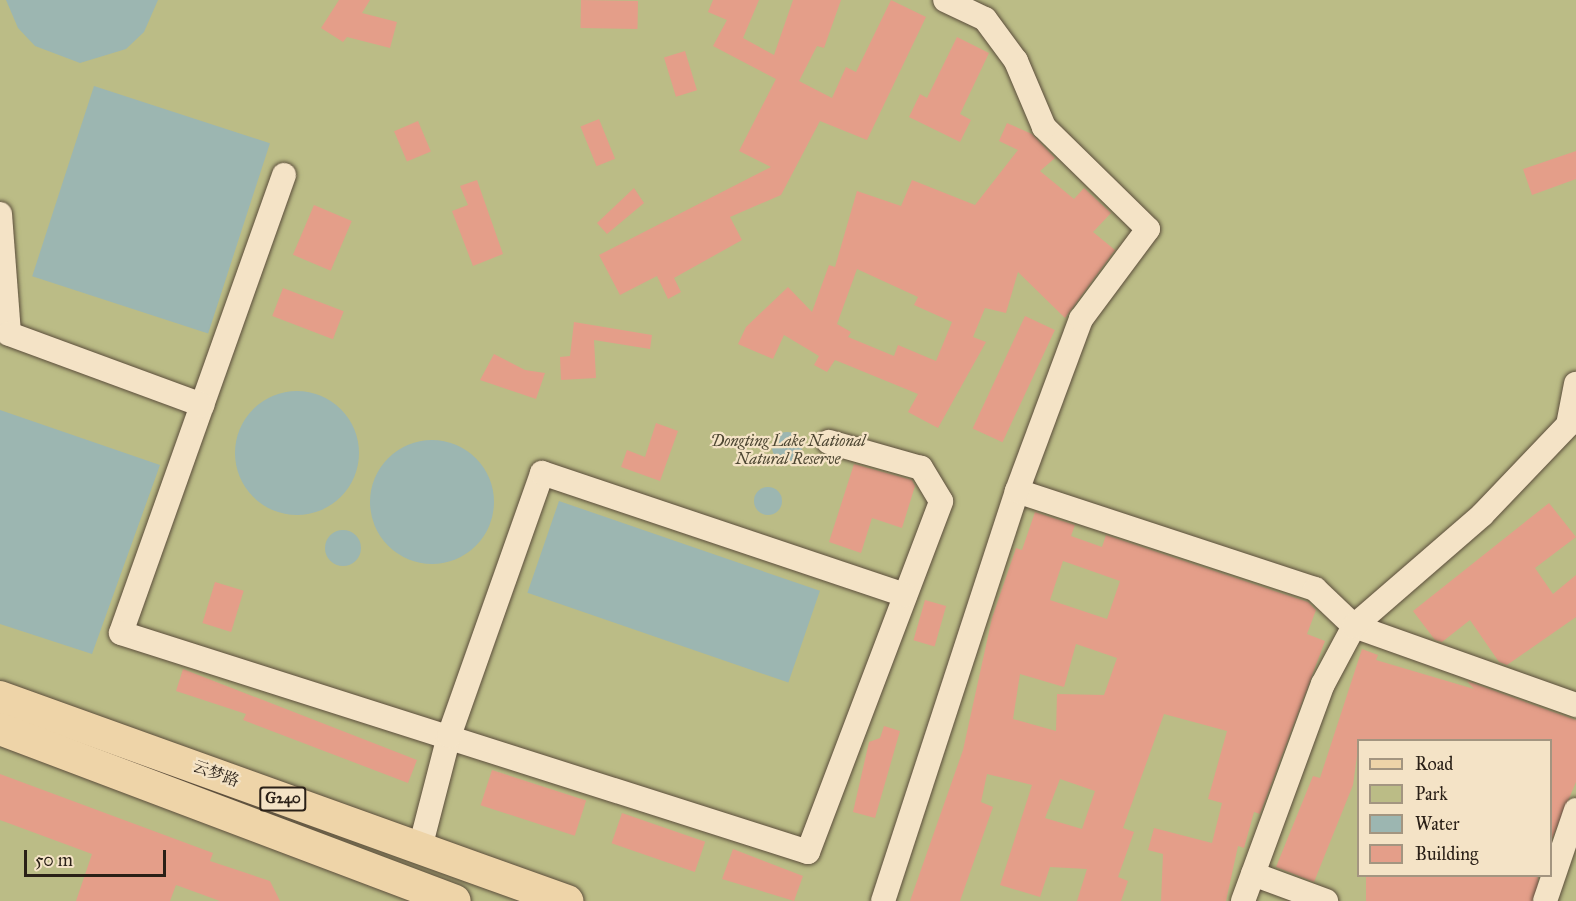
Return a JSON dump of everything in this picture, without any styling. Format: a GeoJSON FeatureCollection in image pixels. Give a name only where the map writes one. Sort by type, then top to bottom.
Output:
{"type":"FeatureCollection","features":[{"type":"Feature","properties":{"kind":"main road","name":"云梦路"},"geometry":{"type":"LineString","coordinates":[[0,697],[567,901]]}},
{"type":"Feature","properties":{"kind":"main road","name":"G240"},"geometry":{"type":"LineString","coordinates":[[0,729],[424,894],[455,901]]}},
{"type":"Feature","properties":{"kind":"street"},"geometry":{"type":"LineString","coordinates":[[883,901],[1017,490],[1082,320],[1148,229],[1044,127],[1016,61],[985,19],[945,0]]}},
{"type":"Feature","properties":{"kind":"street"},"geometry":{"type":"LineString","coordinates":[[284,175],[121,633],[808,852],[941,501],[921,468],[829,442]]}},
{"type":"Feature","properties":{"kind":"street"},"geometry":{"type":"LineString","coordinates":[[0,214],[9,334],[202,405]]}},
{"type":"Feature","properties":{"kind":"street"},"geometry":{"type":"LineString","coordinates":[[1243,901],[1323,684],[1354,626],[1482,515],[1568,426],[1576,384]]}},
{"type":"Feature","properties":{"kind":"street"},"geometry":{"type":"LineString","coordinates":[[420,848],[448,736],[542,473],[905,595]]}},
{"type":"Feature","properties":{"kind":"street"},"geometry":{"type":"LineString","coordinates":[[1017,490],[1315,590],[1354,626],[1576,705]]}},
{"type":"Feature","properties":{"kind":"street"},"geometry":{"type":"LineString","coordinates":[[1545,901],[1576,810]]}},
{"type":"Feature","properties":{"kind":"street"},"geometry":{"type":"LineString","coordinates":[[1253,874],[1326,901]]}},
{"type":"Feature","properties":{"kind":"green space","name":"Dongting Lake National Natural Reserve"},"geometry":{"type":"Polygon","coordinates":[[[0,0],[1576,0],[1576,901],[0,901],[0,0]]]}},
{"type":"Feature","properties":{"kind":"water"},"geometry":{"type":"Polygon","coordinates":[[[6,0],[158,0],[144,32],[126,49],[80,63],[35,46],[18,28],[6,0]]]}},
{"type":"Feature","properties":{"kind":"water"},"geometry":{"type":"Polygon","coordinates":[[[94,86],[270,143],[208,333],[32,276],[94,86]]]}},
{"type":"Feature","properties":{"kind":"water"},"geometry":{"type":"Polygon","coordinates":[[[297,391],[321,396],[332,401],[341,409],[349,418],[354,429],[359,453],[354,477],[349,488],[341,497],[332,505],[321,510],[297,515],[273,510],[262,505],[253,497],[245,488],[240,477],[235,453],[240,429],[245,418],[253,409],[262,401],[273,396],[297,391]]]}},
{"type":"Feature","properties":{"kind":"water"},"geometry":{"type":"Polygon","coordinates":[[[0,410],[160,465],[92,654],[0,624],[0,410]]]}},
{"type":"Feature","properties":{"kind":"water"},"geometry":{"type":"Polygon","coordinates":[[[787,432],[793,433],[801,441],[801,453],[793,461],[787,462],[781,461],[773,453],[772,447],[773,441],[781,433],[787,432]]]}},
{"type":"Feature","properties":{"kind":"water"},"geometry":{"type":"Polygon","coordinates":[[[432,440],[456,445],[476,458],[489,478],[494,502],[489,526],[476,546],[456,559],[432,564],[408,559],[388,546],[375,526],[370,502],[375,478],[388,458],[408,445],[432,440]]]}},
{"type":"Feature","properties":{"kind":"water"},"geometry":{"type":"Polygon","coordinates":[[[768,487],[778,491],[782,501],[778,511],[768,515],[758,511],[754,501],[758,491],[768,487]]]}},
{"type":"Feature","properties":{"kind":"water"},"geometry":{"type":"Polygon","coordinates":[[[559,501],[820,591],[788,683],[527,593],[559,501]]]}},
{"type":"Feature","properties":{"kind":"water"},"geometry":{"type":"Polygon","coordinates":[[[343,530],[356,535],[361,548],[356,561],[343,566],[330,561],[325,548],[330,535],[343,530]]]}},
{"type":"Feature","properties":{"kind":"building"},"geometry":{"type":"Polygon","coordinates":[[[339,0],[370,0],[362,13],[397,22],[390,48],[347,37],[343,42],[321,28],[339,0]]]}},
{"type":"Feature","properties":{"kind":"building"},"geometry":{"type":"Polygon","coordinates":[[[581,0],[638,1],[638,29],[581,28],[581,0]]]}},
{"type":"Feature","properties":{"kind":"building"},"geometry":{"type":"Polygon","coordinates":[[[713,0],[759,0],[743,38],[774,55],[793,0],[841,0],[824,48],[817,46],[799,81],[832,98],[846,67],[856,72],[891,0],[926,17],[867,140],[820,121],[781,195],[730,217],[742,240],[674,278],[681,292],[668,299],[657,276],[620,295],[599,255],[771,167],[739,151],[776,79],[713,46],[727,20],[708,12],[713,0]]]}},
{"type":"Feature","properties":{"kind":"building"},"geometry":{"type":"Polygon","coordinates":[[[957,37],[989,53],[960,114],[971,120],[960,142],[909,117],[920,94],[927,98],[957,37]]]}},
{"type":"Feature","properties":{"kind":"building"},"geometry":{"type":"Polygon","coordinates":[[[685,51],[697,90],[676,97],[664,57],[685,51]]]}},
{"type":"Feature","properties":{"kind":"building"},"geometry":{"type":"Polygon","coordinates":[[[599,119],[615,159],[597,166],[580,126],[599,119]]]}},
{"type":"Feature","properties":{"kind":"building"},"geometry":{"type":"Polygon","coordinates":[[[418,121],[431,151],[407,162],[394,131],[418,121]]]}},
{"type":"Feature","properties":{"kind":"building"},"geometry":{"type":"Polygon","coordinates":[[[1007,123],[1032,134],[1055,158],[1040,171],[1074,199],[1084,188],[1111,213],[1093,232],[1115,250],[1065,318],[1018,272],[1006,313],[985,308],[973,337],[986,342],[938,428],[908,412],[918,394],[835,360],[827,372],[814,365],[819,356],[784,335],[773,359],[738,344],[746,327],[788,287],[812,312],[829,265],[835,267],[857,191],[901,206],[912,180],[975,205],[1018,150],[999,141],[1007,123]],[[857,269],[837,324],[851,332],[848,337],[894,356],[898,345],[936,361],[952,322],[914,305],[918,297],[857,269]]]}},
{"type":"Feature","properties":{"kind":"building"},"geometry":{"type":"Polygon","coordinates":[[[1576,151],[1576,179],[1532,195],[1523,169],[1576,151]]]}},
{"type":"Feature","properties":{"kind":"building"},"geometry":{"type":"Polygon","coordinates":[[[477,180],[503,254],[473,266],[452,211],[468,205],[460,186],[477,180]]]}},
{"type":"Feature","properties":{"kind":"building"},"geometry":{"type":"Polygon","coordinates":[[[634,188],[644,203],[607,234],[597,223],[634,188]]]}},
{"type":"Feature","properties":{"kind":"building"},"geometry":{"type":"Polygon","coordinates":[[[314,205],[352,221],[331,271],[293,255],[314,205]]]}},
{"type":"Feature","properties":{"kind":"building"},"geometry":{"type":"Polygon","coordinates":[[[283,288],[344,311],[333,339],[272,316],[283,288]]]}},
{"type":"Feature","properties":{"kind":"building"},"geometry":{"type":"Polygon","coordinates":[[[1025,316],[1055,330],[1003,442],[973,428],[1025,316]]]}},
{"type":"Feature","properties":{"kind":"building"},"geometry":{"type":"Polygon","coordinates":[[[574,322],[652,335],[650,349],[594,340],[596,378],[561,380],[560,357],[570,356],[574,322]]]}},
{"type":"Feature","properties":{"kind":"building"},"geometry":{"type":"Polygon","coordinates":[[[494,354],[525,370],[545,373],[536,399],[480,380],[494,354]]]}},
{"type":"Feature","properties":{"kind":"building"},"geometry":{"type":"Polygon","coordinates":[[[656,423],[678,431],[660,481],[621,467],[627,450],[645,457],[656,423]]]}},
{"type":"Feature","properties":{"kind":"building"},"geometry":{"type":"Polygon","coordinates":[[[854,464],[912,480],[915,486],[902,528],[872,518],[861,553],[829,542],[854,464]]]}},
{"type":"Feature","properties":{"kind":"building"},"geometry":{"type":"Polygon","coordinates":[[[1549,503],[1576,537],[1535,568],[1553,594],[1576,575],[1576,617],[1507,665],[1499,662],[1470,620],[1442,642],[1435,640],[1413,611],[1549,503]]]}},
{"type":"Feature","properties":{"kind":"building"},"geometry":{"type":"Polygon","coordinates":[[[1035,512],[1075,525],[1071,536],[1102,547],[1106,535],[1308,602],[1316,610],[1307,634],[1325,641],[1260,814],[1254,812],[1244,848],[1238,846],[1226,901],[1161,901],[1163,854],[1148,850],[1154,828],[1212,843],[1222,803],[1208,799],[1227,731],[1164,714],[1123,828],[1134,832],[1118,877],[1128,881],[1121,901],[1077,901],[1087,869],[1050,867],[1040,897],[1000,885],[1032,785],[987,774],[981,802],[993,807],[960,901],[910,901],[963,750],[992,618],[1016,548],[1022,550],[1035,512]],[[1063,561],[1050,600],[1107,619],[1120,581],[1063,561]],[[1076,644],[1064,687],[1020,674],[1013,719],[1056,731],[1057,694],[1104,695],[1117,658],[1076,644]],[[1060,779],[1045,818],[1082,829],[1095,791],[1060,779]]]}},
{"type":"Feature","properties":{"kind":"building"},"geometry":{"type":"Polygon","coordinates":[[[215,582],[244,591],[231,632],[202,623],[215,582]]]}},
{"type":"Feature","properties":{"kind":"building"},"geometry":{"type":"Polygon","coordinates":[[[925,600],[946,606],[935,646],[913,640],[925,600]]]}},
{"type":"Feature","properties":{"kind":"building"},"geometry":{"type":"Polygon","coordinates":[[[1362,649],[1378,655],[1376,660],[1474,689],[1467,681],[1576,720],[1576,782],[1552,839],[1552,739],[1357,739],[1353,785],[1314,882],[1276,867],[1313,776],[1320,778],[1362,649]]]}},
{"type":"Feature","properties":{"kind":"building"},"geometry":{"type":"Polygon","coordinates":[[[183,669],[417,760],[408,783],[243,720],[246,714],[176,691],[183,669]]]}},
{"type":"Feature","properties":{"kind":"building"},"geometry":{"type":"Polygon","coordinates":[[[884,726],[900,731],[875,818],[853,812],[869,742],[880,738],[884,726]]]}},
{"type":"Feature","properties":{"kind":"building"},"geometry":{"type":"Polygon","coordinates":[[[492,770],[586,801],[575,836],[481,805],[492,770]]]}},
{"type":"Feature","properties":{"kind":"building"},"geometry":{"type":"Polygon","coordinates":[[[0,774],[213,853],[210,861],[270,881],[280,901],[220,901],[176,885],[170,901],[76,901],[92,854],[0,820],[0,774]]]}},
{"type":"Feature","properties":{"kind":"building"},"geometry":{"type":"Polygon","coordinates":[[[622,813],[705,842],[695,872],[612,843],[622,813]]]}},
{"type":"Feature","properties":{"kind":"building"},"geometry":{"type":"Polygon","coordinates":[[[733,849],[803,876],[794,901],[722,879],[733,849]]]}},
{"type":"Feature","properties":{"kind":"building"},"geometry":{"type":"Polygon","coordinates":[[[1366,877],[1538,877],[1538,901],[1366,901],[1366,877]]]}}]}
